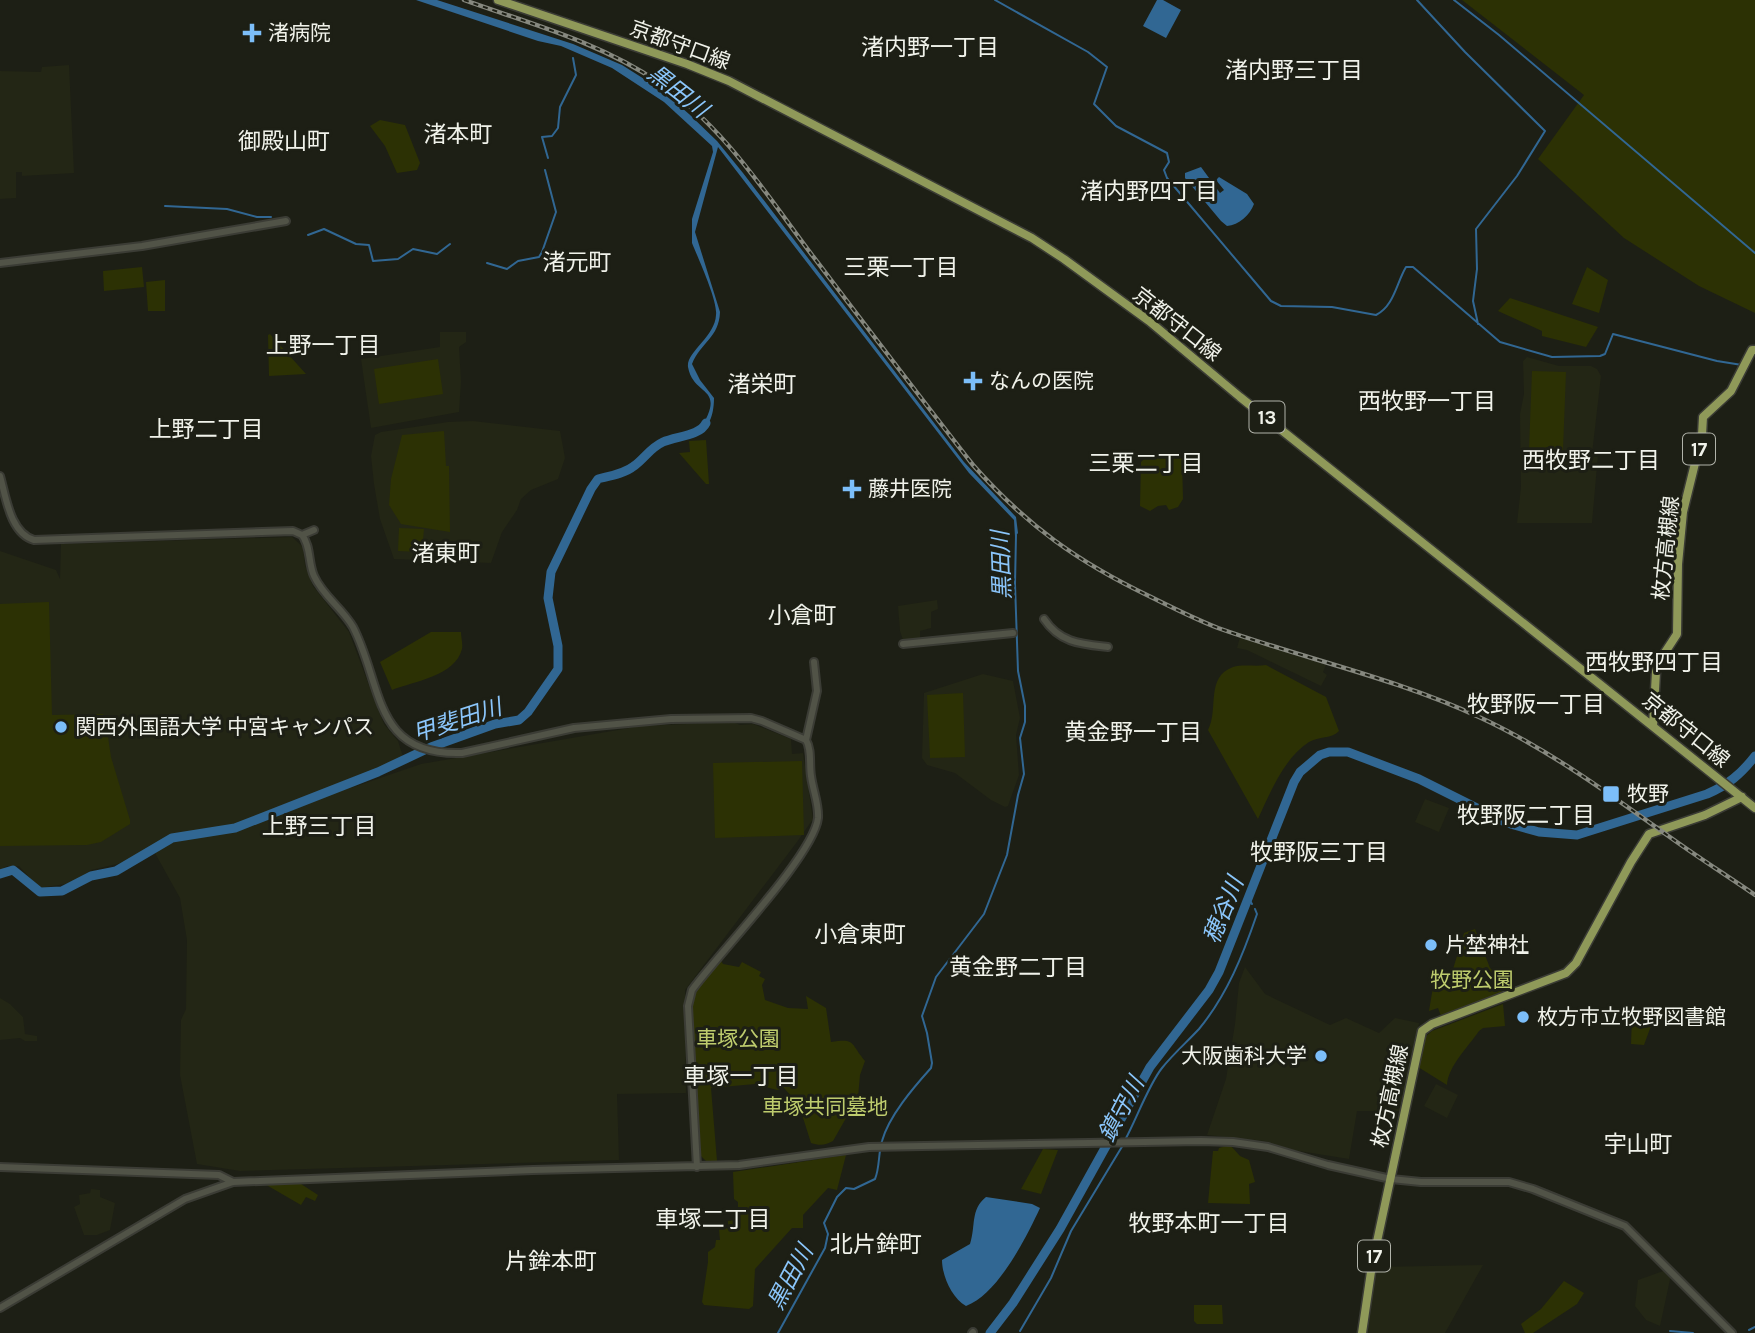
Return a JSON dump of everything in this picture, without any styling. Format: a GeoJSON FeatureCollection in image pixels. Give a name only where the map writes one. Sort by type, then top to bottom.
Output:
{"type":"FeatureCollection","features":[{"type":"Feature","properties":{"kind":"main road","name":"京都守口線"},"geometry":{"type":"LineString","coordinates":[[498,0],[687,64],[729,81],[1032,238],[1149,321],[1240,397],[1755,808]]}},
{"type":"Feature","properties":{"kind":"main road","name":"枚方高槻線"},"geometry":{"type":"LineString","coordinates":[[1653,726],[1660,660],[1677,634],[1678,564],[1684,512],[1702,435],[1703,417],[1731,391],[1752,350],[1755,351]]}},
{"type":"Feature","properties":{"kind":"main road","name":"枚方高槻線"},"geometry":{"type":"LineString","coordinates":[[1362,1333],[1372,1265],[1422,1031],[1432,1024],[1505,995],[1566,974],[1577,963],[1649,834],[1705,815],[1742,797]]}},
{"type":"Feature","properties":{"kind":"street"},"geometry":{"type":"LineString","coordinates":[[0,262],[142,246],[286,221]]}},
{"type":"Feature","properties":{"kind":"street"},"geometry":{"type":"LineString","coordinates":[[0,476],[17,527],[27,538],[34,540],[293,531],[302,535],[306,539],[309,562],[315,579],[345,615],[357,635],[387,719],[401,737],[411,743],[446,753],[462,753],[574,728],[649,720],[741,718],[762,721],[806,740]]}},
{"type":"Feature","properties":{"kind":"street"},"geometry":{"type":"LineString","coordinates":[[302,535],[314,530]]}},
{"type":"Feature","properties":{"kind":"street"},"geometry":{"type":"LineString","coordinates":[[1044,619],[1054,632],[1066,640],[1108,647]]}},
{"type":"Feature","properties":{"kind":"street"},"geometry":{"type":"LineString","coordinates":[[903,644],[1013,633]]}},
{"type":"Feature","properties":{"kind":"street"},"geometry":{"type":"LineString","coordinates":[[696,1167],[688,1006],[692,990],[791,868],[818,821],[818,806],[812,787],[806,740],[817,691],[814,662]]}},
{"type":"Feature","properties":{"kind":"street"},"geometry":{"type":"LineString","coordinates":[[0,1308],[185,1199],[233,1182],[740,1165],[880,1147],[1201,1141],[1249,1144],[1391,1179],[1421,1182],[1509,1182],[1533,1189],[1625,1226],[1732,1333]]}},
{"type":"Feature","properties":{"kind":"street"},"geometry":{"type":"LineString","coordinates":[[0,1167],[219,1175],[233,1182]]}},
{"type":"Feature","properties":{"kind":"shaded area"},"geometry":{"type":"Polygon","coordinates":[[[69,65],[74,173],[22,176],[22,172],[16,172],[16,198],[0,199],[0,71],[41,72],[42,67],[69,65]]]}},
{"type":"Feature","properties":{"kind":"shaded area"},"geometry":{"type":"Polygon","coordinates":[[[440,332],[466,332],[466,342],[459,347],[459,412],[371,428],[361,359],[440,347],[440,332]]]}},
{"type":"Feature","properties":{"kind":"shaded area"},"geometry":{"type":"Polygon","coordinates":[[[1527,357],[1559,366],[1591,366],[1597,369],[1601,376],[1592,454],[1598,455],[1592,523],[1517,523],[1521,487],[1520,414],[1524,394],[1523,361],[1527,357]]]}},
{"type":"Feature","properties":{"kind":"shaded area"},"geometry":{"type":"Polygon","coordinates":[[[473,421],[560,431],[565,458],[558,479],[531,490],[521,499],[502,532],[491,563],[394,559],[380,519],[374,484],[371,456],[375,435],[448,422],[473,421]]]}},
{"type":"Feature","properties":{"kind":"shaded area"},"geometry":{"type":"Polygon","coordinates":[[[292,537],[303,547],[305,565],[313,586],[349,632],[384,724],[398,741],[405,763],[351,788],[421,764],[641,726],[733,722],[740,725],[753,724],[791,739],[792,754],[803,753],[813,819],[685,990],[686,1093],[617,1094],[619,1160],[240,1171],[197,1164],[180,1075],[181,1020],[186,1009],[187,940],[180,898],[151,846],[130,861],[91,870],[72,883],[39,888],[19,866],[7,866],[0,870],[0,551],[56,570],[60,579],[61,544],[292,537]]]}},
{"type":"Feature","properties":{"kind":"shaded area"},"geometry":{"type":"Polygon","coordinates":[[[937,600],[938,609],[931,612],[931,628],[920,631],[920,639],[903,640],[898,606],[937,600]]]}},
{"type":"Feature","properties":{"kind":"shaded area"},"geometry":{"type":"Polygon","coordinates":[[[1240,637],[1326,665],[1323,672],[1327,675],[1321,686],[1247,650],[1237,648],[1240,637]]]}},
{"type":"Feature","properties":{"kind":"shaded area"},"geometry":{"type":"Polygon","coordinates":[[[983,674],[1013,681],[1020,718],[1016,735],[1019,775],[1008,806],[1005,807],[955,773],[927,765],[922,758],[924,693],[983,674]]]}},
{"type":"Feature","properties":{"kind":"shaded area"},"geometry":{"type":"Polygon","coordinates":[[[1425,799],[1449,808],[1439,832],[1415,822],[1425,799]]]}},
{"type":"Feature","properties":{"kind":"shaded area","name":"大阪歯科大学"},"geometry":{"type":"Polygon","coordinates":[[[1245,967],[1265,994],[1330,1025],[1346,1018],[1379,1033],[1395,1018],[1419,1023],[1402,1111],[1357,1111],[1349,1159],[1293,1150],[1265,1141],[1207,1135],[1226,1079],[1239,983],[1245,967]]]}},
{"type":"Feature","properties":{"kind":"shaded area"},"geometry":{"type":"Polygon","coordinates":[[[0,998],[23,1017],[25,1034],[37,1036],[37,1041],[20,1038],[0,1040],[0,998]]]}},
{"type":"Feature","properties":{"kind":"shaded area"},"geometry":{"type":"Polygon","coordinates":[[[1436,1084],[1458,1095],[1447,1118],[1424,1106],[1436,1084]]]}},
{"type":"Feature","properties":{"kind":"shaded area"},"geometry":{"type":"Polygon","coordinates":[[[91,1189],[100,1190],[100,1197],[115,1203],[110,1230],[97,1235],[84,1235],[74,1207],[80,1204],[79,1195],[90,1193],[91,1189]]]}},
{"type":"Feature","properties":{"kind":"shaded area"},"geometry":{"type":"Polygon","coordinates":[[[1483,1265],[1445,1333],[1367,1333],[1376,1267],[1483,1265]]]}},
{"type":"Feature","properties":{"kind":"shaded area"},"geometry":{"type":"Polygon","coordinates":[[[1666,1270],[1671,1275],[1660,1326],[1646,1320],[1635,1306],[1638,1280],[1666,1270]]]}},
{"type":"Feature","properties":{"kind":"green space"},"geometry":{"type":"Polygon","coordinates":[[[1462,0],[1755,0],[1755,313],[1699,286],[1624,238],[1538,159],[1584,95],[1462,0]]]}},
{"type":"Feature","properties":{"kind":"green space"},"geometry":{"type":"Polygon","coordinates":[[[380,120],[405,125],[420,163],[417,170],[397,173],[385,146],[370,126],[380,120]]]}},
{"type":"Feature","properties":{"kind":"green space"},"geometry":{"type":"Polygon","coordinates":[[[142,267],[144,287],[104,291],[103,271],[142,267]]]}},
{"type":"Feature","properties":{"kind":"green space"},"geometry":{"type":"Polygon","coordinates":[[[1587,267],[1608,280],[1599,313],[1572,304],[1587,267]]]}},
{"type":"Feature","properties":{"kind":"green space"},"geometry":{"type":"Polygon","coordinates":[[[165,280],[165,311],[148,311],[146,282],[165,280]]]}},
{"type":"Feature","properties":{"kind":"green space"},"geometry":{"type":"Polygon","coordinates":[[[1510,298],[1598,327],[1586,347],[1542,336],[1542,331],[1498,311],[1510,298]]]}},
{"type":"Feature","properties":{"kind":"green space"},"geometry":{"type":"Polygon","coordinates":[[[270,334],[306,374],[269,376],[270,334]]]}},
{"type":"Feature","properties":{"kind":"green space"},"geometry":{"type":"Polygon","coordinates":[[[438,359],[443,394],[379,404],[374,369],[438,359]]]}},
{"type":"Feature","properties":{"kind":"green space"},"geometry":{"type":"Polygon","coordinates":[[[1532,371],[1566,372],[1563,450],[1529,449],[1532,371]]]}},
{"type":"Feature","properties":{"kind":"green space"},"geometry":{"type":"Polygon","coordinates":[[[444,431],[446,466],[449,466],[450,532],[401,524],[389,505],[391,479],[402,435],[444,431]]]}},
{"type":"Feature","properties":{"kind":"green space"},"geometry":{"type":"Polygon","coordinates":[[[706,440],[709,484],[706,484],[679,453],[690,452],[689,441],[706,440]]]}},
{"type":"Feature","properties":{"kind":"green space"},"geometry":{"type":"Polygon","coordinates":[[[1179,456],[1182,459],[1183,499],[1178,507],[1169,510],[1166,505],[1158,506],[1150,511],[1140,506],[1141,462],[1146,457],[1179,456]]]}},
{"type":"Feature","properties":{"kind":"green space"},"geometry":{"type":"Polygon","coordinates":[[[399,528],[424,529],[422,552],[398,551],[399,528]]]}},
{"type":"Feature","properties":{"kind":"green space","name":"関西外国語大学 中宮キャンパス"},"geometry":{"type":"Polygon","coordinates":[[[49,602],[52,715],[103,714],[111,757],[130,824],[101,842],[87,845],[0,846],[0,604],[49,602]]]}},
{"type":"Feature","properties":{"kind":"green space"},"geometry":{"type":"Polygon","coordinates":[[[431,632],[461,632],[462,647],[458,658],[451,666],[433,676],[392,690],[380,662],[431,632]]]}},
{"type":"Feature","properties":{"kind":"green space"},"geometry":{"type":"Polygon","coordinates":[[[1266,665],[1326,697],[1339,731],[1309,742],[1292,757],[1258,819],[1208,730],[1216,686],[1224,672],[1237,666],[1266,665]]]}},
{"type":"Feature","properties":{"kind":"green space"},"geometry":{"type":"Polygon","coordinates":[[[963,693],[965,757],[930,758],[927,695],[963,693]]]}},
{"type":"Feature","properties":{"kind":"green space"},"geometry":{"type":"Polygon","coordinates":[[[802,761],[804,835],[715,838],[713,763],[802,761]]]}},
{"type":"Feature","properties":{"kind":"green space","name":"牧野公園"},"geometry":{"type":"Polygon","coordinates":[[[1475,929],[1502,993],[1441,1016],[1438,1008],[1429,1011],[1434,986],[1453,969],[1464,933],[1475,929]]]}},
{"type":"Feature","properties":{"kind":"green space","name":"車塚公園"},"geometry":{"type":"Polygon","coordinates":[[[718,956],[723,964],[739,967],[742,962],[761,972],[759,976],[765,979],[762,985],[765,1000],[788,1008],[808,1009],[806,996],[826,1008],[831,1042],[852,1043],[865,1061],[860,1075],[858,1097],[833,1141],[823,1145],[811,1143],[799,1105],[784,1088],[777,1090],[755,1084],[711,1088],[717,1161],[706,1161],[701,1156],[692,1072],[690,999],[718,956]]]}},
{"type":"Feature","properties":{"kind":"green space","name":"牧野公園"},"geometry":{"type":"Polygon","coordinates":[[[1503,1004],[1505,1026],[1483,1028],[1479,1031],[1455,1064],[1447,1085],[1418,1067],[1425,1037],[1432,1031],[1503,1004]]]}},
{"type":"Feature","properties":{"kind":"green space"},"geometry":{"type":"Polygon","coordinates":[[[1638,1014],[1655,1015],[1644,1045],[1631,1044],[1632,1017],[1638,1014]]]}},
{"type":"Feature","properties":{"kind":"green space"},"geometry":{"type":"Polygon","coordinates":[[[1231,1146],[1240,1156],[1249,1160],[1255,1182],[1249,1184],[1250,1204],[1208,1203],[1213,1151],[1231,1146]]]}},
{"type":"Feature","properties":{"kind":"green space"},"geometry":{"type":"Polygon","coordinates":[[[1043,1149],[1058,1150],[1041,1194],[1021,1189],[1043,1149]]]}},
{"type":"Feature","properties":{"kind":"green space"},"geometry":{"type":"Polygon","coordinates":[[[846,1155],[837,1190],[828,1188],[803,1215],[803,1228],[792,1228],[755,1269],[753,1306],[749,1309],[704,1305],[702,1302],[708,1252],[715,1247],[716,1240],[720,1240],[719,1229],[728,1228],[728,1221],[738,1217],[733,1172],[846,1155]]]}},
{"type":"Feature","properties":{"kind":"green space"},"geometry":{"type":"Polygon","coordinates":[[[298,1182],[318,1195],[315,1201],[306,1197],[301,1205],[263,1183],[298,1182]]]}},
{"type":"Feature","properties":{"kind":"green space"},"geometry":{"type":"Polygon","coordinates":[[[1564,1281],[1584,1293],[1577,1304],[1533,1333],[1525,1333],[1521,1324],[1541,1309],[1564,1281]]]}},
{"type":"Feature","properties":{"kind":"green space"},"geometry":{"type":"Polygon","coordinates":[[[1194,1305],[1222,1305],[1223,1324],[1197,1324],[1194,1321],[1194,1305]]]}},
{"type":"Feature","properties":{"kind":"water"},"geometry":{"type":"Polygon","coordinates":[[[416,0],[437,0],[573,44],[622,65],[660,89],[689,114],[717,141],[743,173],[964,462],[1016,517],[1018,533],[1015,537],[1014,520],[969,473],[718,147],[695,232],[720,312],[713,334],[692,364],[714,398],[711,418],[706,427],[698,433],[707,417],[710,399],[691,377],[688,367],[691,356],[711,330],[716,309],[692,243],[692,219],[713,152],[712,146],[664,102],[612,68],[561,46],[538,41],[416,0]]]}},
{"type":"Feature","properties":{"kind":"water"},"geometry":{"type":"Polygon","coordinates":[[[1157,0],[1163,0],[1181,10],[1166,38],[1143,26],[1157,0]]]}},
{"type":"Feature","properties":{"kind":"water"},"geometry":{"type":"Polygon","coordinates":[[[1201,167],[1220,193],[1224,190],[1216,180],[1219,177],[1247,194],[1254,204],[1244,219],[1227,226],[1185,178],[1185,173],[1201,167]]]}},
{"type":"Feature","properties":{"kind":"water"},"geometry":{"type":"Polygon","coordinates":[[[986,1197],[1032,1204],[1040,1208],[1019,1249],[1000,1278],[978,1300],[966,1306],[956,1298],[949,1286],[942,1260],[970,1244],[975,1213],[986,1197]]]}},
{"type":"Feature","properties":{"kind":"waterway"},"geometry":{"type":"LineString","coordinates":[[995,0],[1088,52],[1107,67],[1094,104],[1116,126],[1167,153],[1169,162],[1164,170],[1167,178],[1271,301],[1281,306],[1332,307],[1376,315],[1391,300],[1406,267],[1413,267],[1500,342],[1552,357],[1600,356],[1605,354],[1613,334],[1742,365]]}},
{"type":"Feature","properties":{"kind":"waterway"},"geometry":{"type":"LineString","coordinates":[[1417,0],[1545,131],[1517,176],[1476,229],[1477,269],[1473,301],[1478,324]]}},
{"type":"Feature","properties":{"kind":"waterway"},"geometry":{"type":"LineString","coordinates":[[1454,0],[1499,35],[1755,253]]}},
{"type":"Feature","properties":{"kind":"waterway"},"geometry":{"type":"LineString","coordinates":[[548,158],[542,137],[552,136],[558,128],[560,107],[576,75],[573,58]]}},
{"type":"Feature","properties":{"kind":"waterway"},"geometry":{"type":"LineString","coordinates":[[487,263],[507,269],[518,261],[539,257],[556,212],[545,170]]}},
{"type":"Feature","properties":{"kind":"waterway"},"geometry":{"type":"LineString","coordinates":[[165,206],[227,209],[257,217],[271,217]]}},
{"type":"Feature","properties":{"kind":"waterway"},"geometry":{"type":"LineString","coordinates":[[308,235],[324,229],[356,244],[369,245],[373,261],[398,259],[413,249],[437,254],[450,244]]}},
{"type":"Feature","properties":{"kind":"waterway","name":"甲斐田川"},"geometry":{"type":"LineString","coordinates":[[0,874],[13,870],[40,892],[62,891],[91,876],[116,871],[172,838],[235,828],[378,772],[431,747],[495,724],[519,720],[528,712],[558,669],[558,646],[548,598],[551,572],[591,489],[598,479],[626,471],[638,463],[658,444],[699,431],[706,423]]}},
{"type":"Feature","properties":{"kind":"waterway","name":"黒田川"},"geometry":{"type":"LineString","coordinates":[[778,1333],[825,1248],[828,1234],[824,1223],[837,1197],[846,1188],[854,1189],[875,1179],[882,1141],[890,1122],[909,1093],[931,1068],[922,1016],[936,977],[984,914],[1007,855],[1024,774],[1020,738],[1025,722],[1025,706],[1018,671],[1016,535]]}},
{"type":"Feature","properties":{"kind":"waterway","name":"穂谷川"},"geometry":{"type":"LineString","coordinates":[[990,1333],[1013,1303],[1060,1229],[1150,1067],[1209,990],[1219,972],[1294,782],[1300,772],[1320,755],[1348,752],[1419,779],[1507,823],[1539,832],[1577,835],[1707,794],[1734,778],[1755,756]]}},
{"type":"Feature","properties":{"kind":"waterway","name":"鎮守川"},"geometry":{"type":"LineString","coordinates":[[1249,899],[1252,904]]}},
{"type":"Feature","properties":{"kind":"waterway","name":"鎮守川"},"geometry":{"type":"LineString","coordinates":[[1125,1140],[1157,1075],[1199,1029],[1226,988],[1252,929],[1257,914],[1255,909]]}},
{"type":"Feature","properties":{"kind":"waterway","name":"鎮守川"},"geometry":{"type":"LineString","coordinates":[[1020,1331],[1051,1278],[1071,1231],[1123,1145]]}},
{"type":"Feature","properties":{"kind":"waterway"},"geometry":{"type":"LineString","coordinates":[[1749,1330],[1755,1327]]}},
{"type":"Feature","properties":{"kind":"waterway"},"geometry":{"type":"LineString","coordinates":[[1670,1331],[1693,1333]]}},
{"type":"Feature","properties":{"kind":"railway"},"geometry":{"type":"LineString","coordinates":[[464,0],[564,35],[612,56],[658,82],[703,119],[760,185],[973,465],[1013,506],[1055,541],[1125,584],[1209,625],[1415,691],[1504,729],[1576,772],[1755,895]]}},
{"type":"Feature","properties":{"kind":"place","name":"渚病院"},"geometry":{"type":"Point","coordinates":[252,33]}},
{"type":"Feature","properties":{"kind":"place","name":"なんの医院"},"geometry":{"type":"Point","coordinates":[973,381]}},
{"type":"Feature","properties":{"kind":"place","name":"藤井医院"},"geometry":{"type":"Point","coordinates":[852,489]}},
{"type":"Feature","properties":{"kind":"place","name":"関西外国語大学 中宮キャンパス"},"geometry":{"type":"Point","coordinates":[61,727]}},
{"type":"Feature","properties":{"kind":"place","name":"牧野"},"geometry":{"type":"Point","coordinates":[1611,794]}},
{"type":"Feature","properties":{"kind":"place","name":"片埜神社"},"geometry":{"type":"Point","coordinates":[1431,945]}},
{"type":"Feature","properties":{"kind":"place","name":"枚方市立牧野図書館"},"geometry":{"type":"Point","coordinates":[1523,1017]}},
{"type":"Feature","properties":{"kind":"place","name":"大阪歯科大学"},"geometry":{"type":"Point","coordinates":[1321,1056]}},
{"type":"Feature","properties":{"kind":"district","name":"渚内野一丁目"},"geometry":{"type":"Point","coordinates":[930,47]}},
{"type":"Feature","properties":{"kind":"district","name":"渚内野三丁目"},"geometry":{"type":"Point","coordinates":[1294,70]}},
{"type":"Feature","properties":{"kind":"district","name":"渚本町"},"geometry":{"type":"Point","coordinates":[458,134]}},
{"type":"Feature","properties":{"kind":"district","name":"御殿山町"},"geometry":{"type":"Point","coordinates":[284,141]}},
{"type":"Feature","properties":{"kind":"district","name":"渚内野四丁目"},"geometry":{"type":"Point","coordinates":[1149,191]}},
{"type":"Feature","properties":{"kind":"district","name":"渚元町"},"geometry":{"type":"Point","coordinates":[577,262]}},
{"type":"Feature","properties":{"kind":"district","name":"三栗一丁目"},"geometry":{"type":"Point","coordinates":[901,267]}},
{"type":"Feature","properties":{"kind":"district","name":"上野一丁目"},"geometry":{"type":"Point","coordinates":[323,345]}},
{"type":"Feature","properties":{"kind":"district","name":"渚栄町"},"geometry":{"type":"Point","coordinates":[762,384]}},
{"type":"Feature","properties":{"kind":"district","name":"西牧野一丁目"},"geometry":{"type":"Point","coordinates":[1427,401]}},
{"type":"Feature","properties":{"kind":"district","name":"上野二丁目"},"geometry":{"type":"Point","coordinates":[206,429]}},
{"type":"Feature","properties":{"kind":"district","name":"西牧野二丁目"},"geometry":{"type":"Point","coordinates":[1591,460]}},
{"type":"Feature","properties":{"kind":"district","name":"三栗二丁目"},"geometry":{"type":"Point","coordinates":[1146,463]}},
{"type":"Feature","properties":{"kind":"district","name":"渚東町"},"geometry":{"type":"Point","coordinates":[446,553]}},
{"type":"Feature","properties":{"kind":"district","name":"小倉町"},"geometry":{"type":"Point","coordinates":[802,615]}},
{"type":"Feature","properties":{"kind":"district","name":"西牧野四丁目"},"geometry":{"type":"Point","coordinates":[1654,662]}},
{"type":"Feature","properties":{"kind":"district","name":"牧野阪一丁目"},"geometry":{"type":"Point","coordinates":[1536,704]}},
{"type":"Feature","properties":{"kind":"district","name":"黄金野一丁目"},"geometry":{"type":"Point","coordinates":[1133,732]}},
{"type":"Feature","properties":{"kind":"district","name":"牧野阪二丁目"},"geometry":{"type":"Point","coordinates":[1526,815]}},
{"type":"Feature","properties":{"kind":"district","name":"上野三丁目"},"geometry":{"type":"Point","coordinates":[319,826]}},
{"type":"Feature","properties":{"kind":"district","name":"牧野阪三丁目"},"geometry":{"type":"Point","coordinates":[1319,852]}},
{"type":"Feature","properties":{"kind":"district","name":"小倉東町"},"geometry":{"type":"Point","coordinates":[860,934]}},
{"type":"Feature","properties":{"kind":"district","name":"黄金野二丁目"},"geometry":{"type":"Point","coordinates":[1018,967]}},
{"type":"Feature","properties":{"kind":"district","name":"車塚一丁目"},"geometry":{"type":"Point","coordinates":[741,1076]}},
{"type":"Feature","properties":{"kind":"district","name":"宇山町"},"geometry":{"type":"Point","coordinates":[1638,1144]}},
{"type":"Feature","properties":{"kind":"district","name":"車塚二丁目"},"geometry":{"type":"Point","coordinates":[713,1219]}},
{"type":"Feature","properties":{"kind":"district","name":"牧野本町一丁目"},"geometry":{"type":"Point","coordinates":[1209,1223]}},
{"type":"Feature","properties":{"kind":"district","name":"北片鉾町"},"geometry":{"type":"Point","coordinates":[876,1244]}},
{"type":"Feature","properties":{"kind":"district","name":"片鉾本町"},"geometry":{"type":"Point","coordinates":[551,1261]}},
{"type":"Feature","properties":{"kind":"park label","name":"車塚共同墓地"},"geometry":{"type":"Point","coordinates":[825,1107]}}]}
